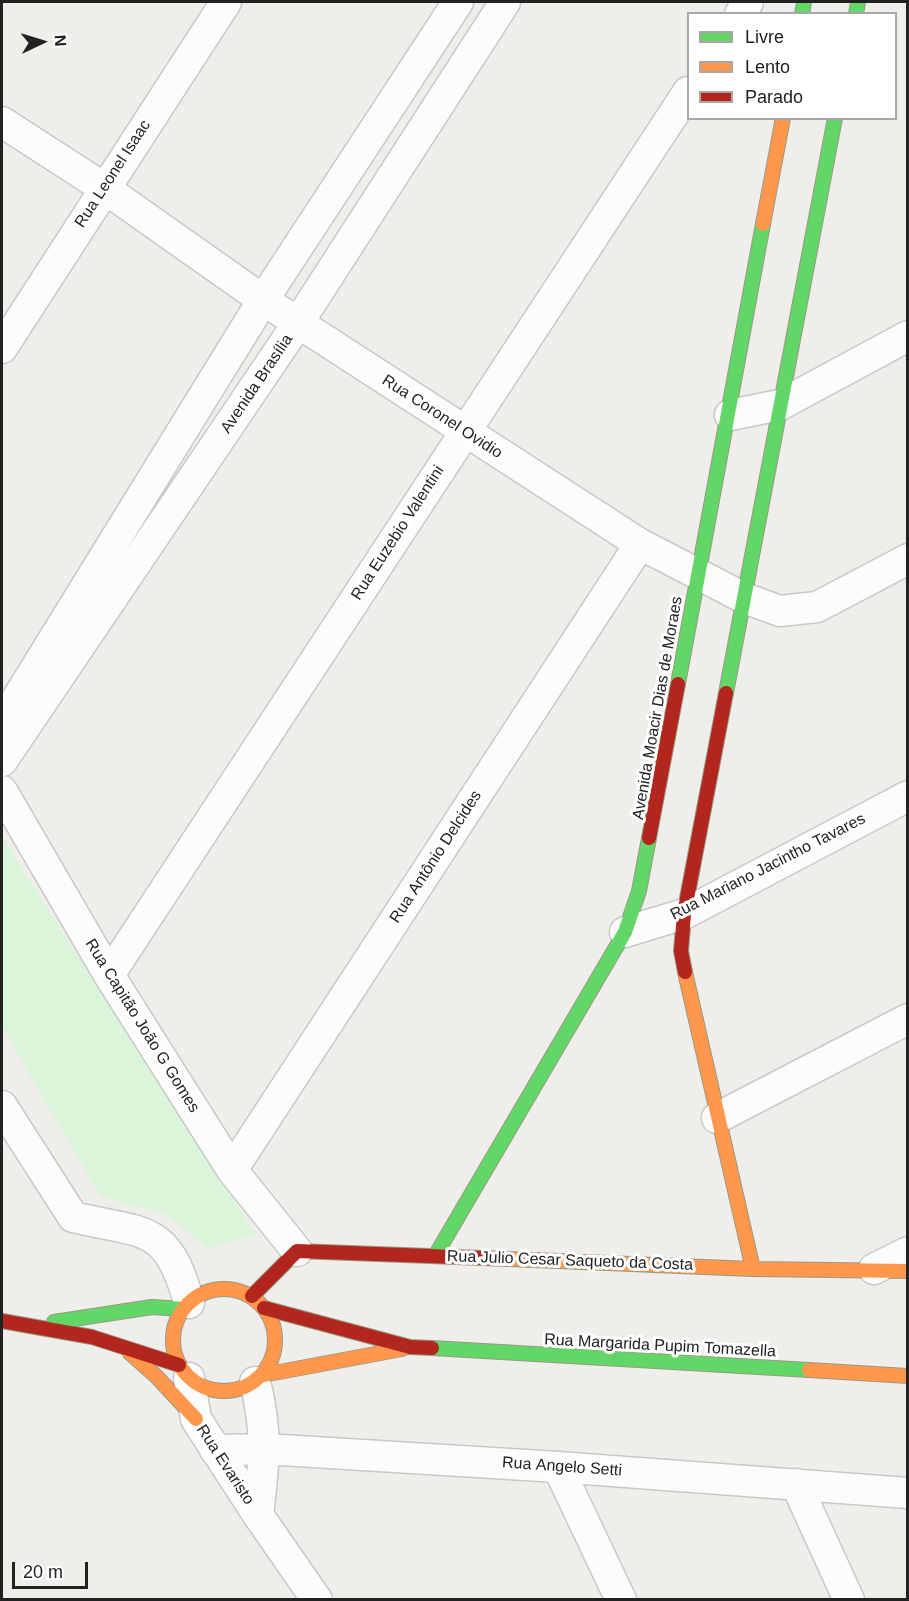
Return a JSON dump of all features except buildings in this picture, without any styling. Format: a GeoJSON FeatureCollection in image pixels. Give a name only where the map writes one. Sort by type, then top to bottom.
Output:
{"type":"FeatureCollection","features":[{"type":"Feature","properties":{"kind":"main road","name":"Avenida Moacir Dias de Moraes"},"geometry":{"type":"LineString","coordinates":[[435,1256],[624,932],[639,891],[783,120]]}},
{"type":"Feature","properties":{"kind":"main road"},"geometry":{"type":"LineString","coordinates":[[753,1269],[681,951],[684,914],[835,120]]}},
{"type":"Feature","properties":{"kind":"main road"},"geometry":{"type":"LineString","coordinates":[[252,1296],[297,1251]]}},
{"type":"Feature","properties":{"kind":"main road","name":"Rua Julio Cesar Saqueto da Costa"},"geometry":{"type":"LineString","coordinates":[[297,1251],[753,1269],[908,1271]]}},
{"type":"Feature","properties":{"kind":"main road"},"geometry":{"type":"LineString","coordinates":[[2,1321],[41,1324],[117,1343],[184,1371],[204,1388],[222,1392],[239,1390],[259,1378],[272,1360],[276,1342],[273,1324],[264,1308],[252,1296],[236,1290],[219,1289],[203,1294],[186,1306],[173,1336],[184,1371]]}},
{"type":"Feature","properties":{"kind":"main road"},"geometry":{"type":"LineString","coordinates":[[41,1324],[152,1307],[186,1306]]}},
{"type":"Feature","properties":{"kind":"main road","name":"Rua Margarida Pupim Tomazella"},"geometry":{"type":"LineString","coordinates":[[264,1308],[410,1347],[908,1376]]}},
{"type":"Feature","properties":{"kind":"main road"},"geometry":{"type":"LineString","coordinates":[[117,1343],[156,1376],[196,1419]]}},
{"type":"Feature","properties":{"kind":"main road","name":"Rua Margarida Pupim Tomazella"},"geometry":{"type":"LineString","coordinates":[[259,1378],[410,1347]]}},
{"type":"Feature","properties":{"kind":"street","name":"Rua Leonel Isaac"},"geometry":{"type":"LineString","coordinates":[[2,348],[226,2]]}},
{"type":"Feature","properties":{"kind":"street"},"geometry":{"type":"LineString","coordinates":[[2,723],[263,300],[458,2]]}},
{"type":"Feature","properties":{"kind":"street","name":"Avenida Brasília"},"geometry":{"type":"LineString","coordinates":[[2,761],[298,322],[505,2]]}},
{"type":"Feature","properties":{"kind":"street","name":"Rua Euzebio Valentini"},"geometry":{"type":"LineString","coordinates":[[109,975],[687,94]]}},
{"type":"Feature","properties":{"kind":"street","name":"Rua Coronel Ovidio"},"geometry":{"type":"LineString","coordinates":[[2,122],[104,188],[263,300],[640,544],[744,598],[780,611],[817,607],[908,559]]}},
{"type":"Feature","properties":{"kind":"street"},"geometry":{"type":"LineString","coordinates":[[729,415],[780,405],[908,336]]}},
{"type":"Feature","properties":{"kind":"street","name":"Rua Antônio Delcides"},"geometry":{"type":"LineString","coordinates":[[232,1170],[640,544]]}},
{"type":"Feature","properties":{"kind":"street","name":"Rua Capitão João G Gomes"},"geometry":{"type":"LineString","coordinates":[[2,791],[109,975],[232,1170],[297,1251]]}},
{"type":"Feature","properties":{"kind":"street","name":"Rua Mariano Jacintho Tavares"},"geometry":{"type":"LineString","coordinates":[[624,932],[684,914],[908,796]]}},
{"type":"Feature","properties":{"kind":"street"},"geometry":{"type":"LineString","coordinates":[[717,1118],[908,1019]]}},
{"type":"Feature","properties":{"kind":"street"},"geometry":{"type":"LineString","coordinates":[[2,1106],[73,1217],[146,1234],[162,1243],[174,1258],[186,1306]]}},
{"type":"Feature","properties":{"kind":"street"},"geometry":{"type":"LineString","coordinates":[[874,1269],[908,1252]]}},
{"type":"Feature","properties":{"kind":"street","name":"Rua Evaristo"},"geometry":{"type":"LineString","coordinates":[[184,1371],[196,1419],[258,1515],[317,1599]]}},
{"type":"Feature","properties":{"kind":"street","name":"Rua Evaristo"},"geometry":{"type":"LineString","coordinates":[[258,1515],[266,1449],[259,1378]]}},
{"type":"Feature","properties":{"kind":"street","name":"Rua Angelo Setti"},"geometry":{"type":"LineString","coordinates":[[215,1450],[266,1449],[558,1467],[908,1493]]}},
{"type":"Feature","properties":{"kind":"street"},"geometry":{"type":"LineString","coordinates":[[558,1467],[621,1599]]}},
{"type":"Feature","properties":{"kind":"street"},"geometry":{"type":"LineString","coordinates":[[796,1484],[849,1599]]}},
{"type":"Feature","properties":{"kind":"green space"},"geometry":{"type":"Polygon","coordinates":[[[2,837],[256,1235],[207,1248],[165,1214],[100,1196],[2,1027],[2,837]]]}},
{"type":"Feature","properties":{"kind":"traffic: fast"},"geometry":{"type":"LineString","coordinates":[[802,12],[804,2]]}},
{"type":"Feature","properties":{"kind":"traffic: fast"},"geometry":{"type":"LineString","coordinates":[[856,12],[858,2]]}},
{"type":"Feature","properties":{"kind":"traffic: fast"},"geometry":{"type":"LineString","coordinates":[[726,693],[835,120]]}},
{"type":"Feature","properties":{"kind":"traffic: fast"},"geometry":{"type":"LineString","coordinates":[[678,684],[763,224]]}},
{"type":"Feature","properties":{"kind":"traffic: fast"},"geometry":{"type":"LineString","coordinates":[[435,1256],[625,932],[639,891],[649,838]]}},
{"type":"Feature","properties":{"kind":"traffic: fast"},"geometry":{"type":"LineString","coordinates":[[54,1322],[152,1307],[183,1309]]}},
{"type":"Feature","properties":{"kind":"traffic: fast"},"geometry":{"type":"LineString","coordinates":[[432,1348],[809,1370]]}},
{"type":"Feature","properties":{"kind":"traffic: slow"},"geometry":{"type":"LineString","coordinates":[[763,224],[783,120]]}},
{"type":"Feature","properties":{"kind":"traffic: slow"},"geometry":{"type":"LineString","coordinates":[[685,972],[753,1269]]}},
{"type":"Feature","properties":{"kind":"traffic: slow"},"geometry":{"type":"LineString","coordinates":[[509,1259],[753,1269],[908,1271]]}},
{"type":"Feature","properties":{"kind":"traffic: slow"},"geometry":{"type":"LineString","coordinates":[[224,1289],[244,1293],[260,1304],[271,1320],[275,1340],[271,1360],[260,1376],[244,1387],[224,1391],[204,1387],[188,1376],[177,1360],[173,1340],[177,1320],[188,1304],[204,1293],[224,1289]]}},
{"type":"Feature","properties":{"kind":"traffic: slow"},"geometry":{"type":"LineString","coordinates":[[263,1375],[402,1349]]}},
{"type":"Feature","properties":{"kind":"traffic: slow"},"geometry":{"type":"LineString","coordinates":[[130,1353],[156,1376],[196,1419]]}},
{"type":"Feature","properties":{"kind":"traffic: slow"},"geometry":{"type":"LineString","coordinates":[[809,1370],[908,1376]]}},
{"type":"Feature","properties":{"kind":"traffic: jam"},"geometry":{"type":"LineString","coordinates":[[649,838],[678,684]]}},
{"type":"Feature","properties":{"kind":"traffic: jam"},"geometry":{"type":"LineString","coordinates":[[685,972],[681,951],[684,914],[726,693]]}},
{"type":"Feature","properties":{"kind":"traffic: jam"},"geometry":{"type":"LineString","coordinates":[[252,1296],[297,1251],[509,1259]]}},
{"type":"Feature","properties":{"kind":"traffic: jam"},"geometry":{"type":"LineString","coordinates":[[264,1308],[410,1347],[432,1348]]}},
{"type":"Feature","properties":{"kind":"traffic: jam"},"geometry":{"type":"LineString","coordinates":[[2,1321],[92,1337],[179,1365]]}}]}
